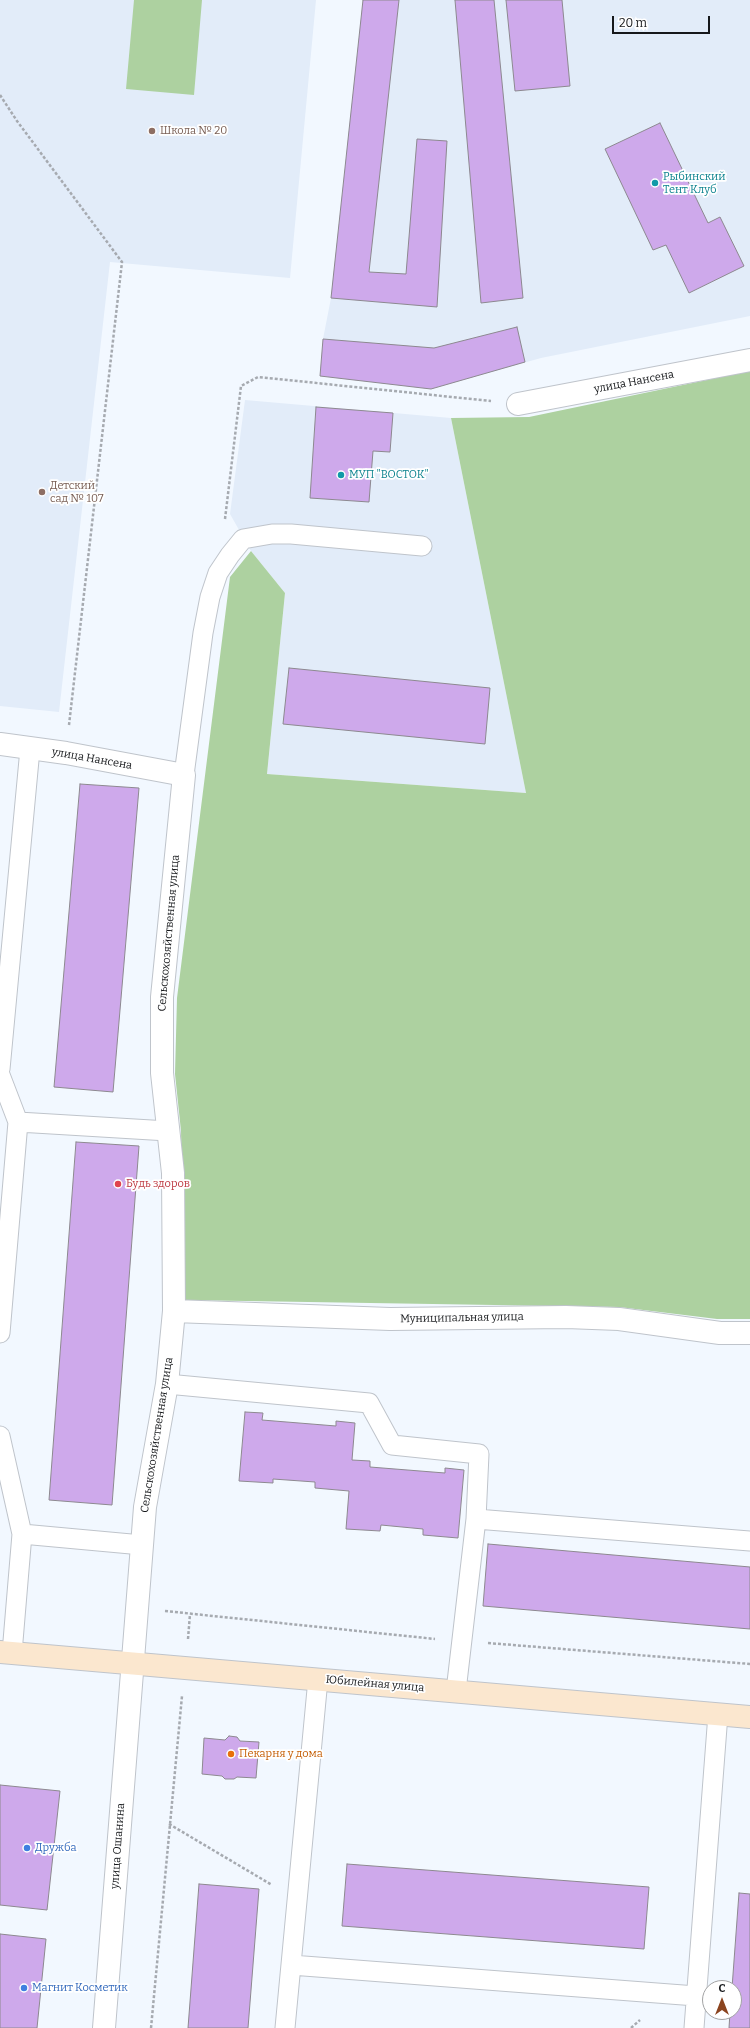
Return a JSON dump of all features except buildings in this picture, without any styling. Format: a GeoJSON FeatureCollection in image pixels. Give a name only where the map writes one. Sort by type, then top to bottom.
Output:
{"type":"FeatureCollection","features":[{"type":"Feature","properties":{"kind":"street","name":"улица Нансена"},"geometry":{"type":"LineString","coordinates":[[518,404],[750,360]]}},
{"type":"Feature","properties":{"kind":"street","name":"улица Нансена"},"geometry":{"type":"LineString","coordinates":[[0,744],[66,753],[184,775]]}},
{"type":"Feature","properties":{"kind":"street","name":"Сельскохозяйственная улица"},"geometry":{"type":"LineString","coordinates":[[133,1664],[145,1507],[167,1384],[174,1311],[173,1173],[162,1073],[162,997],[184,775]]}},
{"type":"Feature","properties":{"kind":"street","name":"Муниципальная улица"},"geometry":{"type":"LineString","coordinates":[[174,1311],[390,1319],[566,1317],[619,1319],[720,1333],[750,1333]]}},
{"type":"Feature","properties":{"kind":"street","name":"Юбилейная улица"},"geometry":{"type":"LineString","coordinates":[[6,1653],[750,1717]]}},
{"type":"Feature","properties":{"kind":"street","name":"улица Ошанина"},"geometry":{"type":"LineString","coordinates":[[104,2028],[133,1664]]}},
{"type":"Feature","properties":{"kind":"lane"},"geometry":{"type":"LineString","coordinates":[[184,775],[203,633],[210,597],[218,573],[230,554],[243,539],[272,534],[291,534],[422,546]]}},
{"type":"Feature","properties":{"kind":"lane"},"geometry":{"type":"LineString","coordinates":[[0,1069],[6,925],[30,749]]}},
{"type":"Feature","properties":{"kind":"lane"},"geometry":{"type":"LineString","coordinates":[[0,1075],[18,1122],[0,1333]]}},
{"type":"Feature","properties":{"kind":"lane"},"geometry":{"type":"LineString","coordinates":[[18,1122],[168,1130]]}},
{"type":"Feature","properties":{"kind":"lane"},"geometry":{"type":"LineString","coordinates":[[167,1384],[369,1403],[392,1445],[479,1454],[476,1519],[456,1691]]}},
{"type":"Feature","properties":{"kind":"lane"},"geometry":{"type":"LineString","coordinates":[[0,1436],[22,1534],[6,1653]]}},
{"type":"Feature","properties":{"kind":"lane"},"geometry":{"type":"LineString","coordinates":[[476,1519],[750,1541]]}},
{"type":"Feature","properties":{"kind":"lane"},"geometry":{"type":"LineString","coordinates":[[22,1534],[142,1545]]}},
{"type":"Feature","properties":{"kind":"lane"},"geometry":{"type":"LineString","coordinates":[[286,2028],[318,1679]]}},
{"type":"Feature","properties":{"kind":"lane"},"geometry":{"type":"LineString","coordinates":[[694,2028],[718,1714]]}},
{"type":"Feature","properties":{"kind":"lane"},"geometry":{"type":"LineString","coordinates":[[291,1965],[696,1996]]}},
{"type":"Feature","properties":{"kind":"path"},"geometry":{"type":"LineString","coordinates":[[0,95],[21,127],[122,262],[66,753]]}},
{"type":"Feature","properties":{"kind":"path"},"geometry":{"type":"LineString","coordinates":[[224,526],[241,386],[258,377],[518,404]]}},
{"type":"Feature","properties":{"kind":"path"},"geometry":{"type":"LineString","coordinates":[[137,1609],[462,1641],[750,1664]]}},
{"type":"Feature","properties":{"kind":"path"},"geometry":{"type":"LineString","coordinates":[[187,1641],[190,1614]]}},
{"type":"Feature","properties":{"kind":"path"},"geometry":{"type":"LineString","coordinates":[[151,2028],[182,1691]]}},
{"type":"Feature","properties":{"kind":"path"},"geometry":{"type":"LineString","coordinates":[[169,1824],[297,1900]]}},
{"type":"Feature","properties":{"kind":"shaded area","name":"Школа № 20"},"geometry":{"type":"Polygon","coordinates":[[[0,0],[316,0],[290,278],[110,262],[59,712],[0,706],[0,0]]]}},
{"type":"Feature","properties":{"kind":"shaded area"},"geometry":{"type":"Polygon","coordinates":[[[363,0],[750,0],[750,316],[541,358],[431,389],[320,376],[323,339],[331,298],[363,0]]]}},
{"type":"Feature","properties":{"kind":"shaded area"},"geometry":{"type":"Polygon","coordinates":[[[245,400],[451,418],[526,793],[267,774],[285,593],[251,551],[230,514],[245,400]]]}},
{"type":"Feature","properties":{"kind":"green space"},"geometry":{"type":"Polygon","coordinates":[[[134,0],[202,0],[194,95],[126,89],[134,0]]]}},
{"type":"Feature","properties":{"kind":"green space"},"geometry":{"type":"Polygon","coordinates":[[[750,371],[750,1319],[717,1319],[619,1307],[184,1300],[181,1131],[175,1074],[177,998],[230,577],[251,551],[285,593],[267,774],[526,793],[451,418],[529,417],[750,371]]]}},
{"type":"Feature","properties":{"kind":"place","name":"Школа № 20"},"geometry":{"type":"Point","coordinates":[152,131]}},
{"type":"Feature","properties":{"kind":"place","name":"Рыбинский Тент Клуб"},"geometry":{"type":"Point","coordinates":[655,183]}},
{"type":"Feature","properties":{"kind":"place","name":"МУП \"ВОСТОК\""},"geometry":{"type":"Point","coordinates":[341,475]}},
{"type":"Feature","properties":{"kind":"place","name":"Детский сад № 107"},"geometry":{"type":"Point","coordinates":[42,492]}},
{"type":"Feature","properties":{"kind":"place","name":"Будь здоров"},"geometry":{"type":"Point","coordinates":[118,1184]}},
{"type":"Feature","properties":{"kind":"place","name":"Пекарня у дома"},"geometry":{"type":"Point","coordinates":[231,1754]}},
{"type":"Feature","properties":{"kind":"place","name":"Дружба"},"geometry":{"type":"Point","coordinates":[27,1848]}},
{"type":"Feature","properties":{"kind":"place","name":"Магнит Косметик"},"geometry":{"type":"Point","coordinates":[24,1988]}}]}
